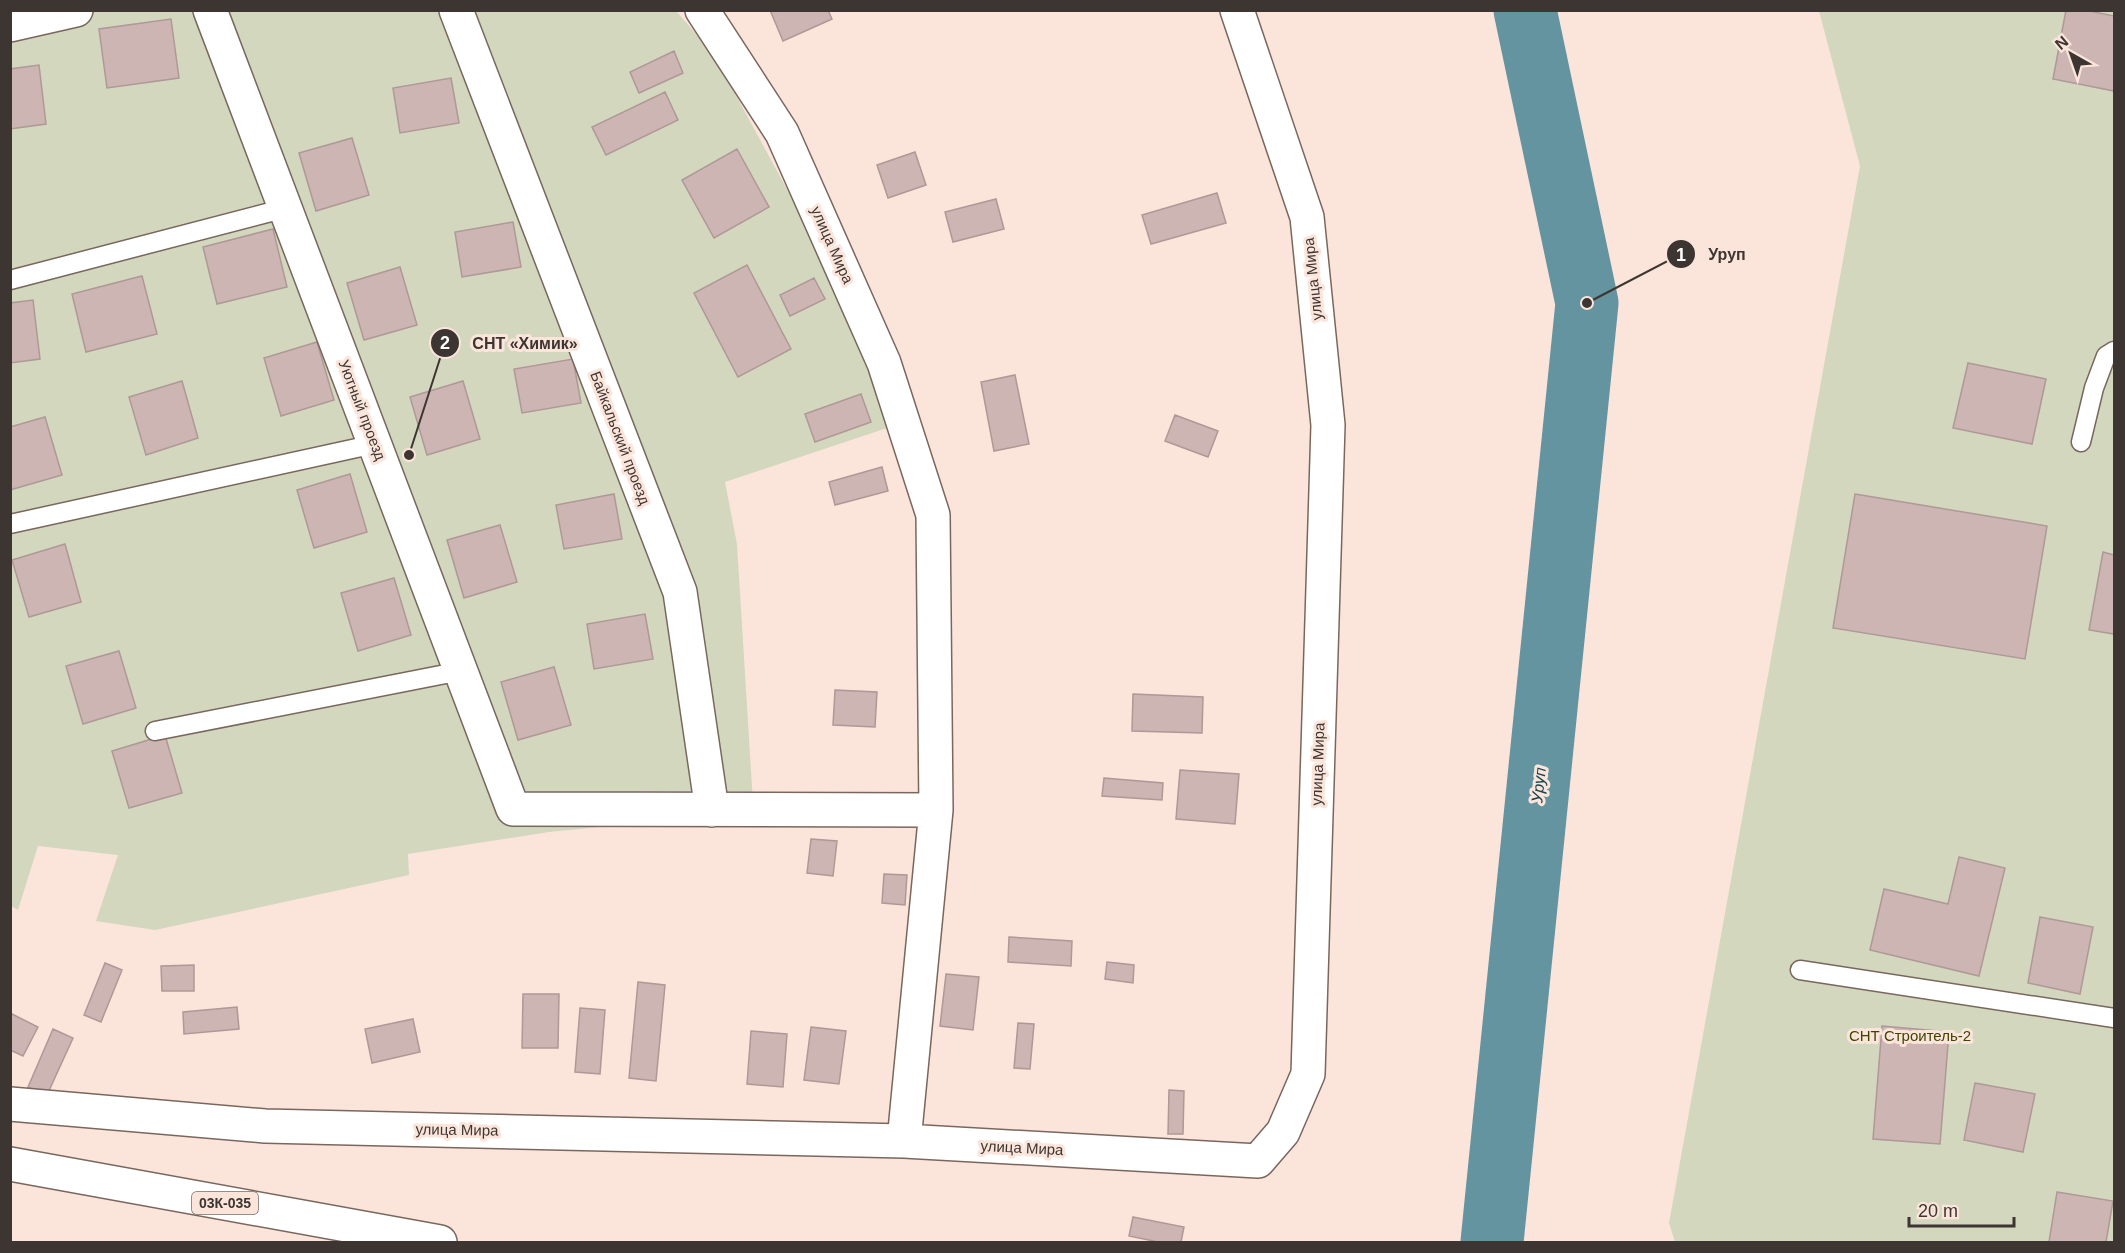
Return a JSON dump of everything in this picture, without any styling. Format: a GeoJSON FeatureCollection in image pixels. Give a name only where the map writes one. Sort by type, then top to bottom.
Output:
{"type":"FeatureCollection","features":[{"type":"Feature","properties":{"kind":"street"},"geometry":{"type":"LineString","coordinates":[[10,25],[76,10]]}},
{"type":"Feature","properties":{"kind":"street","name":"Уютный проезд"},"geometry":{"type":"LineString","coordinates":[[210,10],[513,809],[712,810]]}},
{"type":"Feature","properties":{"kind":"street","name":"Байкальский проезд"},"geometry":{"type":"LineString","coordinates":[[456,10],[680,592],[712,810]]}},
{"type":"Feature","properties":{"kind":"street","name":"улица Мира"},"geometry":{"type":"LineString","coordinates":[[702,10],[782,133],[884,363],[933,515],[936,810],[904,1141]]}},
{"type":"Feature","properties":{"kind":"street","name":"улица Мира"},"geometry":{"type":"LineString","coordinates":[[10,1104],[265,1126],[904,1141],[1258,1161],[1283,1132],[1308,1074],[1328,425],[1307,217],[1237,10]]}},
{"type":"Feature","properties":{"kind":"street"},"geometry":{"type":"LineString","coordinates":[[712,810],[936,810]]}},
{"type":"Feature","properties":{"kind":"street","name":"03К-035"},"geometry":{"type":"LineString","coordinates":[[10,1164],[440,1242]]}},
{"type":"Feature","properties":{"kind":"lane"},"geometry":{"type":"LineString","coordinates":[[10,280],[286,208]]}},
{"type":"Feature","properties":{"kind":"lane"},"geometry":{"type":"LineString","coordinates":[[2081,442],[2094,388],[2106,356],[2115,351]]}},
{"type":"Feature","properties":{"kind":"lane"},"geometry":{"type":"LineString","coordinates":[[10,524],[375,444]]}},
{"type":"Feature","properties":{"kind":"lane"},"geometry":{"type":"LineString","coordinates":[[155,731],[461,672]]}},
{"type":"Feature","properties":{"kind":"lane"},"geometry":{"type":"LineString","coordinates":[[1800,970],[2115,1018]]}},
{"type":"Feature","properties":{"kind":"green space"},"geometry":{"type":"Polygon","coordinates":[[[11,11],[676,11],[713,53],[828,265],[890,427],[725,482],[737,544],[754,819],[691,818],[549,832],[408,854],[409,875],[155,930],[96,921],[118,855],[38,846],[18,910],[11,906],[11,11]]]}},
{"type":"Feature","properties":{"kind":"green space","name":"СНТ Строитель-2"},"geometry":{"type":"Polygon","coordinates":[[[1819,11],[2114,11],[2114,1242],[1675,1242],[1669,1223],[1860,166],[1819,11]]]}},
{"type":"Feature","properties":{"kind":"building"},"geometry":{"type":"Polygon","coordinates":[[[770,10],[828,10],[832,19],[783,41],[770,10]]]}},
{"type":"Feature","properties":{"kind":"building"},"geometry":{"type":"Polygon","coordinates":[[[2066,10],[2085,10],[2114,16],[2114,91],[2053,79],[2066,10]]]}},
{"type":"Feature","properties":{"kind":"building"},"geometry":{"type":"Polygon","coordinates":[[[171,19],[179,78],[107,88],[99,29],[171,19]]]}},
{"type":"Feature","properties":{"kind":"building"},"geometry":{"type":"Polygon","coordinates":[[[674,51],[683,73],[639,93],[630,72],[674,51]]]}},
{"type":"Feature","properties":{"kind":"building"},"geometry":{"type":"Polygon","coordinates":[[[39,65],[46,124],[10,129],[10,69],[39,65]]]}},
{"type":"Feature","properties":{"kind":"building"},"geometry":{"type":"Polygon","coordinates":[[[451,78],[459,123],[400,133],[393,88],[451,78]]]}},
{"type":"Feature","properties":{"kind":"building"},"geometry":{"type":"Polygon","coordinates":[[[665,92],[678,120],[606,155],[592,127],[665,92]]]}},
{"type":"Feature","properties":{"kind":"building"},"geometry":{"type":"Polygon","coordinates":[[[352,138],[369,195],[316,211],[299,153],[352,138]]]}},
{"type":"Feature","properties":{"kind":"building"},"geometry":{"type":"Polygon","coordinates":[[[737,149],[769,207],[714,238],[682,180],[737,149]]]}},
{"type":"Feature","properties":{"kind":"building"},"geometry":{"type":"Polygon","coordinates":[[[915,152],[926,185],[888,198],[877,165],[915,152]]]}},
{"type":"Feature","properties":{"kind":"building"},"geometry":{"type":"Polygon","coordinates":[[[1217,193],[1226,223],[1151,244],[1142,215],[1217,193]]]}},
{"type":"Feature","properties":{"kind":"building"},"geometry":{"type":"Polygon","coordinates":[[[996,199],[1004,229],[953,242],[945,212],[996,199]]]}},
{"type":"Feature","properties":{"kind":"building"},"geometry":{"type":"Polygon","coordinates":[[[513,222],[521,267],[462,277],[455,232],[513,222]]]}},
{"type":"Feature","properties":{"kind":"building"},"geometry":{"type":"Polygon","coordinates":[[[273,229],[287,287],[217,304],[203,247],[273,229]]]}},
{"type":"Feature","properties":{"kind":"building"},"geometry":{"type":"Polygon","coordinates":[[[747,265],[791,349],[738,377],[694,293],[747,265]]]}},
{"type":"Feature","properties":{"kind":"building"},"geometry":{"type":"Polygon","coordinates":[[[400,267],[417,325],[364,340],[347,283],[400,267]]]}},
{"type":"Feature","properties":{"kind":"building"},"geometry":{"type":"Polygon","coordinates":[[[142,276],[157,334],[86,352],[72,294],[142,276]]]}},
{"type":"Feature","properties":{"kind":"building"},"geometry":{"type":"Polygon","coordinates":[[[814,278],[825,299],[790,316],[780,295],[814,278]]]}},
{"type":"Feature","properties":{"kind":"building"},"geometry":{"type":"Polygon","coordinates":[[[33,300],[40,359],[10,363],[10,303],[33,300]]]}},
{"type":"Feature","properties":{"kind":"building"},"geometry":{"type":"Polygon","coordinates":[[[317,342],[334,400],[281,416],[264,358],[317,342]]]}},
{"type":"Feature","properties":{"kind":"building"},"geometry":{"type":"Polygon","coordinates":[[[573,359],[581,403],[522,413],[514,369],[573,359]]]}},
{"type":"Feature","properties":{"kind":"building"},"geometry":{"type":"Polygon","coordinates":[[[1968,363],[2046,379],[2032,444],[1953,428],[1968,363]]]}},
{"type":"Feature","properties":{"kind":"building"},"geometry":{"type":"Polygon","coordinates":[[[1015,375],[1029,444],[994,451],[981,382],[1015,375]]]}},
{"type":"Feature","properties":{"kind":"building"},"geometry":{"type":"Polygon","coordinates":[[[182,381],[198,438],[146,455],[129,397],[182,381]]]}},
{"type":"Feature","properties":{"kind":"building"},"geometry":{"type":"Polygon","coordinates":[[[463,381],[480,439],[427,455],[410,397],[463,381]]]}},
{"type":"Feature","properties":{"kind":"building"},"geometry":{"type":"Polygon","coordinates":[[[861,394],[871,422],[815,442],[805,414],[861,394]]]}},
{"type":"Feature","properties":{"kind":"building"},"geometry":{"type":"Polygon","coordinates":[[[1175,415],[1218,431],[1208,457],[1165,441],[1175,415]]]}},
{"type":"Feature","properties":{"kind":"building"},"geometry":{"type":"Polygon","coordinates":[[[45,417],[62,475],[10,490],[10,427],[45,417]]]}},
{"type":"Feature","properties":{"kind":"building"},"geometry":{"type":"Polygon","coordinates":[[[882,467],[888,491],[835,505],[829,482],[882,467]]]}},
{"type":"Feature","properties":{"kind":"building"},"geometry":{"type":"Polygon","coordinates":[[[350,474],[367,532],[314,548],[297,490],[350,474]]]}},
{"type":"Feature","properties":{"kind":"building"},"geometry":{"type":"Polygon","coordinates":[[[614,494],[622,539],[564,549],[556,505],[614,494]]]}},
{"type":"Feature","properties":{"kind":"building"},"geometry":{"type":"Polygon","coordinates":[[[1855,494],[2047,526],[2025,659],[1833,628],[1855,494]]]}},
{"type":"Feature","properties":{"kind":"building"},"geometry":{"type":"Polygon","coordinates":[[[500,525],[517,582],[464,598],[447,540],[500,525]]]}},
{"type":"Feature","properties":{"kind":"building"},"geometry":{"type":"Polygon","coordinates":[[[65,544],[81,602],[29,617],[12,560],[65,544]]]}},
{"type":"Feature","properties":{"kind":"building"},"geometry":{"type":"Polygon","coordinates":[[[2103,552],[2114,555],[2114,634],[2089,630],[2103,552]]]}},
{"type":"Feature","properties":{"kind":"building"},"geometry":{"type":"Polygon","coordinates":[[[394,578],[411,635],[358,651],[341,593],[394,578]]]}},
{"type":"Feature","properties":{"kind":"building"},"geometry":{"type":"Polygon","coordinates":[[[645,614],[653,659],[594,669],[587,624],[645,614]]]}},
{"type":"Feature","properties":{"kind":"building"},"geometry":{"type":"Polygon","coordinates":[[[119,651],[136,708],[83,724],[66,666],[119,651]]]}},
{"type":"Feature","properties":{"kind":"building"},"geometry":{"type":"Polygon","coordinates":[[[554,667],[571,725],[518,740],[501,682],[554,667]]]}},
{"type":"Feature","properties":{"kind":"building"},"geometry":{"type":"Polygon","coordinates":[[[835,690],[877,692],[875,727],[833,725],[835,690]]]}},
{"type":"Feature","properties":{"kind":"building"},"geometry":{"type":"Polygon","coordinates":[[[1133,694],[1203,697],[1202,733],[1132,731],[1133,694]]]}},
{"type":"Feature","properties":{"kind":"building"},"geometry":{"type":"Polygon","coordinates":[[[165,735],[182,793],[129,808],[112,751],[165,735]]]}},
{"type":"Feature","properties":{"kind":"building"},"geometry":{"type":"Polygon","coordinates":[[[1180,770],[1239,774],[1235,824],[1176,819],[1180,770]]]}},
{"type":"Feature","properties":{"kind":"building"},"geometry":{"type":"Polygon","coordinates":[[[1104,778],[1163,783],[1162,800],[1102,796],[1104,778]]]}},
{"type":"Feature","properties":{"kind":"building"},"geometry":{"type":"Polygon","coordinates":[[[811,839],[837,841],[833,876],[807,873],[811,839]]]}},
{"type":"Feature","properties":{"kind":"building"},"geometry":{"type":"Polygon","coordinates":[[[1959,857],[2005,868],[1979,976],[1870,950],[1884,889],[1948,904],[1959,857]]]}},
{"type":"Feature","properties":{"kind":"building"},"geometry":{"type":"Polygon","coordinates":[[[884,874],[907,875],[905,905],[882,903],[884,874]]]}},
{"type":"Feature","properties":{"kind":"building"},"geometry":{"type":"Polygon","coordinates":[[[2040,917],[2093,927],[2080,994],[2028,983],[2040,917]]]}},
{"type":"Feature","properties":{"kind":"building"},"geometry":{"type":"Polygon","coordinates":[[[1009,937],[1072,941],[1071,966],[1008,962],[1009,937]]]}},
{"type":"Feature","properties":{"kind":"building"},"geometry":{"type":"Polygon","coordinates":[[[1107,962],[1134,965],[1133,983],[1105,979],[1107,962]]]}},
{"type":"Feature","properties":{"kind":"building"},"geometry":{"type":"Polygon","coordinates":[[[105,963],[122,970],[101,1022],[84,1015],[105,963]]]}},
{"type":"Feature","properties":{"kind":"building"},"geometry":{"type":"Polygon","coordinates":[[[194,965],[194,991],[162,991],[161,966],[194,965]]]}},
{"type":"Feature","properties":{"kind":"building"},"geometry":{"type":"Polygon","coordinates":[[[946,974],[979,977],[973,1030],[940,1026],[946,974]]]}},
{"type":"Feature","properties":{"kind":"building"},"geometry":{"type":"Polygon","coordinates":[[[638,982],[665,985],[656,1081],[629,1078],[638,982]]]}},
{"type":"Feature","properties":{"kind":"building"},"geometry":{"type":"Polygon","coordinates":[[[523,994],[559,994],[558,1048],[522,1048],[523,994]]]}},
{"type":"Feature","properties":{"kind":"building"},"geometry":{"type":"Polygon","coordinates":[[[237,1007],[239,1029],[184,1034],[183,1012],[237,1007]]]}},
{"type":"Feature","properties":{"kind":"building"},"geometry":{"type":"Polygon","coordinates":[[[580,1008],[605,1010],[600,1074],[575,1072],[580,1008]]]}},
{"type":"Feature","properties":{"kind":"building"},"geometry":{"type":"Polygon","coordinates":[[[10,1013],[38,1027],[23,1056],[10,1050],[10,1013]]]}},
{"type":"Feature","properties":{"kind":"building"},"geometry":{"type":"Polygon","coordinates":[[[413,1019],[420,1052],[372,1063],[365,1029],[413,1019]]]}},
{"type":"Feature","properties":{"kind":"building"},"geometry":{"type":"Polygon","coordinates":[[[1018,1023],[1034,1024],[1030,1069],[1014,1068],[1018,1023]]]}},
{"type":"Feature","properties":{"kind":"building"},"geometry":{"type":"Polygon","coordinates":[[[1882,1026],[1949,1032],[1940,1144],[1873,1139],[1882,1026]]]}},
{"type":"Feature","properties":{"kind":"building"},"geometry":{"type":"Polygon","coordinates":[[[811,1027],[846,1031],[839,1084],[804,1080],[811,1027]]]}},
{"type":"Feature","properties":{"kind":"building"},"geometry":{"type":"Polygon","coordinates":[[[53,1029],[73,1038],[47,1095],[28,1087],[53,1029]]]}},
{"type":"Feature","properties":{"kind":"building"},"geometry":{"type":"Polygon","coordinates":[[[751,1031],[787,1034],[783,1087],[747,1084],[751,1031]]]}},
{"type":"Feature","properties":{"kind":"building"},"geometry":{"type":"Polygon","coordinates":[[[1975,1083],[2035,1094],[2023,1152],[1964,1140],[1975,1083]]]}},
{"type":"Feature","properties":{"kind":"building"},"geometry":{"type":"Polygon","coordinates":[[[1169,1090],[1184,1091],[1183,1134],[1168,1134],[1169,1090]]]}},
{"type":"Feature","properties":{"kind":"building"},"geometry":{"type":"Polygon","coordinates":[[[2057,1192],[2113,1201],[2106,1242],[2049,1242],[2057,1192]]]}},
{"type":"Feature","properties":{"kind":"building"},"geometry":{"type":"Polygon","coordinates":[[[1133,1217],[1184,1227],[1181,1242],[1158,1242],[1129,1236],[1133,1217]]]}},
{"type":"Feature","properties":{"kind":"waterway","name":"Уруп"},"geometry":{"type":"LineString","coordinates":[[1492,1242],[1587,303],[1525,10]]}},
{"type":"Feature","properties":{"kind":"place","name":"Уруп"},"geometry":{"type":"Point","coordinates":[1587,303]}},
{"type":"Feature","properties":{"kind":"place","name":"СНТ «Химик»"},"geometry":{"type":"Point","coordinates":[409,455]}}]}
